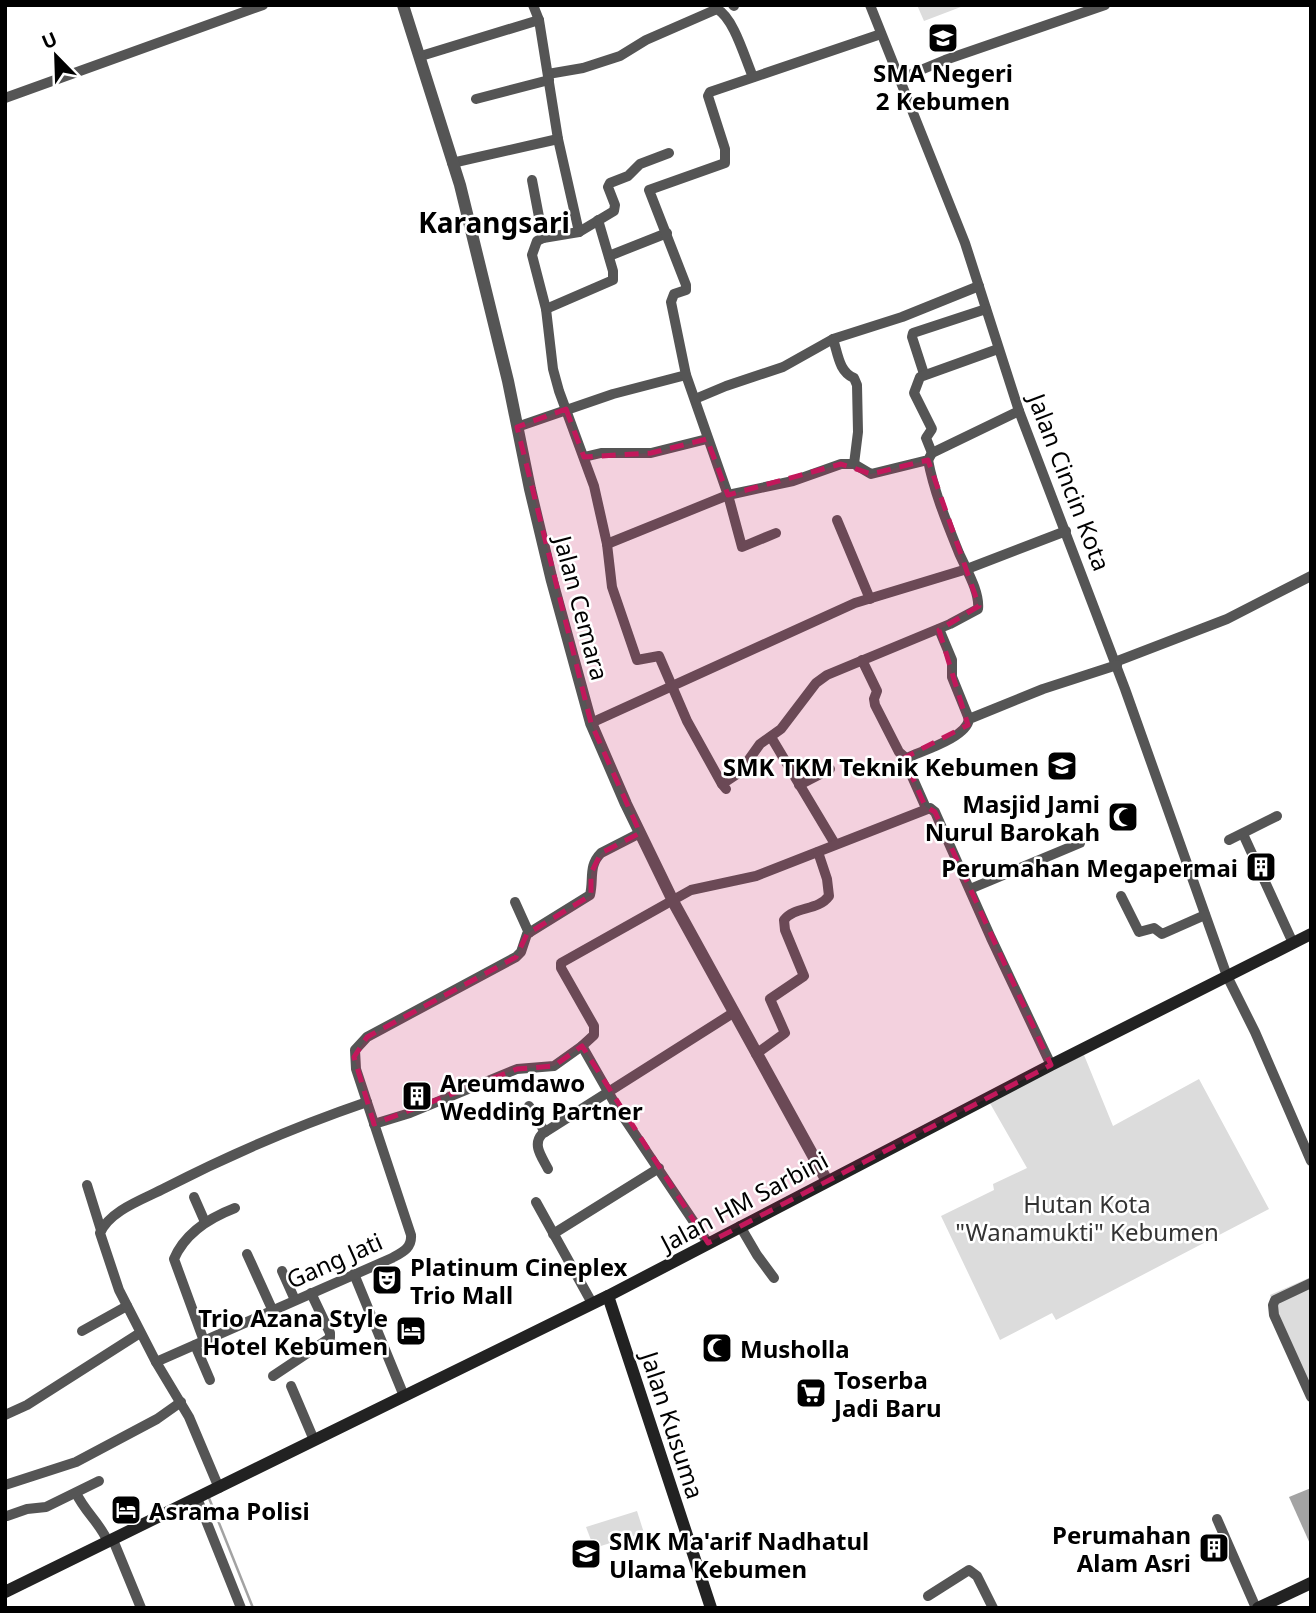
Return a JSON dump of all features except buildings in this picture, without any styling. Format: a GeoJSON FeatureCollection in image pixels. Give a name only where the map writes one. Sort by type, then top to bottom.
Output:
{"type":"FeatureCollection","features":[{"type":"Feature","properties":{"kind":"main road","name":"Jalan HM Sarbini"},"geometry":{"type":"LineString","coordinates":[[5,1591],[608,1296],[1051,1065],[1311,934]]}},
{"type":"Feature","properties":{"kind":"main road","name":"Jalan Kusuma"},"geometry":{"type":"LineString","coordinates":[[608,1296],[711,1608]]}},
{"type":"Feature","properties":{"kind":"main road"},"geometry":{"type":"LineString","coordinates":[[1257,1608],[1311,1583]]}},
{"type":"Feature","properties":{"kind":"street"},"geometry":{"type":"LineString","coordinates":[[5,98],[263,5]]}},
{"type":"Feature","properties":{"kind":"street","name":"Jalan Cemara"},"geometry":{"type":"LineString","coordinates":[[403,5],[460,185],[508,381],[552,581],[592,723],[672,899],[827,1181]]}},
{"type":"Feature","properties":{"kind":"street"},"geometry":{"type":"LineString","coordinates":[[533,5],[539,20],[558,139],[579,232]]}},
{"type":"Feature","properties":{"kind":"street","name":"Jalan Cincin Kota"},"geometry":{"type":"LineString","coordinates":[[870,5],[938,173],[979,286],[1019,411],[1116,663],[1227,976],[1255,1032],[1311,1161]]}},
{"type":"Feature","properties":{"kind":"street"},"geometry":{"type":"LineString","coordinates":[[899,79],[945,60],[1105,5]]}},
{"type":"Feature","properties":{"kind":"street"},"geometry":{"type":"LineString","coordinates":[[476,99],[620,56],[646,40],[717,9],[725,15],[734,32],[753,77]]}},
{"type":"Feature","properties":{"kind":"street"},"geometry":{"type":"LineString","coordinates":[[421,56],[539,20]]}},
{"type":"Feature","properties":{"kind":"street"},"geometry":{"type":"LineString","coordinates":[[776,533],[743,547],[728,495],[686,376],[671,302],[674,294],[686,290],[687,285],[649,190],[725,163],[725,149],[709,94],[881,34]]}},
{"type":"Feature","properties":{"kind":"street"},"geometry":{"type":"LineString","coordinates":[[452,163],[558,139]]}},
{"type":"Feature","properties":{"kind":"street"},"geometry":{"type":"LineString","coordinates":[[669,153],[640,164],[628,176],[610,183],[608,187],[615,209],[579,232],[537,241],[532,255],[546,309],[553,369],[594,486],[607,544],[612,587],[637,660],[659,656],[687,721],[724,787],[740,772],[752,753],[789,720],[816,683],[827,675],[939,629],[978,609],[967,569],[932,481],[926,438],[932,429],[914,393],[918,380],[924,374],[999,349]]}},
{"type":"Feature","properties":{"kind":"street"},"geometry":{"type":"LineString","coordinates":[[532,180],[544,238]]}},
{"type":"Feature","properties":{"kind":"street"},"geometry":{"type":"LineString","coordinates":[[546,309],[611,282],[614,274],[598,220]]}},
{"type":"Feature","properties":{"kind":"street"},"geometry":{"type":"LineString","coordinates":[[609,256],[667,233]]}},
{"type":"Feature","properties":{"kind":"street"},"geometry":{"type":"LineString","coordinates":[[695,399],[783,367],[833,339],[902,317],[979,286]]}},
{"type":"Feature","properties":{"kind":"street"},"geometry":{"type":"LineString","coordinates":[[924,374],[913,333],[986,309]]}},
{"type":"Feature","properties":{"kind":"street"},"geometry":{"type":"LineString","coordinates":[[833,339],[843,371],[846,376],[854,379],[857,385],[858,432],[854,464]]}},
{"type":"Feature","properties":{"kind":"street"},"geometry":{"type":"LineString","coordinates":[[517,427],[613,394],[686,376]]}},
{"type":"Feature","properties":{"kind":"street"},"geometry":{"type":"LineString","coordinates":[[607,544],[728,495],[801,479],[841,464],[854,464],[871,474],[930,456],[1019,411]]}},
{"type":"Feature","properties":{"kind":"street"},"geometry":{"type":"LineString","coordinates":[[584,457],[601,453],[651,453],[707,439]]}},
{"type":"Feature","properties":{"kind":"street"},"geometry":{"type":"LineString","coordinates":[[836,520],[870,599]]}},
{"type":"Feature","properties":{"kind":"street"},"geometry":{"type":"LineString","coordinates":[[592,723],[799,627],[870,599],[967,569],[1066,531]]}},
{"type":"Feature","properties":{"kind":"street"},"geometry":{"type":"LineString","coordinates":[[969,719],[1227,619],[1311,576]]}},
{"type":"Feature","properties":{"kind":"street"},"geometry":{"type":"LineString","coordinates":[[862,660],[877,691],[873,701],[900,755],[907,758],[961,732],[968,725],[969,719],[952,677],[952,660],[939,629]]}},
{"type":"Feature","properties":{"kind":"street"},"geometry":{"type":"LineString","coordinates":[[771,737],[835,844]]}},
{"type":"Feature","properties":{"kind":"street"},"geometry":{"type":"LineString","coordinates":[[907,758],[906,763],[926,808]]}},
{"type":"Feature","properties":{"kind":"street"},"geometry":{"type":"LineString","coordinates":[[800,785],[830,769]]}},
{"type":"Feature","properties":{"kind":"street"},"geometry":{"type":"LineString","coordinates":[[640,833],[606,850],[597,858],[591,873],[591,891],[587,898],[529,933],[521,953],[516,957],[367,1037],[355,1051],[354,1057],[374,1124],[410,1113],[517,1069],[554,1066],[582,1046],[594,1035],[594,1026],[560,964],[672,899],[691,890],[756,876],[926,808],[933,808],[935,812],[1051,1065]]}},
{"type":"Feature","properties":{"kind":"street"},"geometry":{"type":"LineString","coordinates":[[1229,840],[1277,816]]}},
{"type":"Feature","properties":{"kind":"street"},"geometry":{"type":"LineString","coordinates":[[1243,834],[1293,943]]}},
{"type":"Feature","properties":{"kind":"street"},"geometry":{"type":"LineString","coordinates":[[970,889],[1080,844]]}},
{"type":"Feature","properties":{"kind":"street"},"geometry":{"type":"LineString","coordinates":[[756,1054],[785,1033],[770,999],[804,976],[783,920],[797,911],[822,903],[829,896],[827,879],[818,852]]}},
{"type":"Feature","properties":{"kind":"street"},"geometry":{"type":"LineString","coordinates":[[1121,896],[1139,932],[1154,928],[1162,934],[1205,915]]}},
{"type":"Feature","properties":{"kind":"street"},"geometry":{"type":"LineString","coordinates":[[515,902],[529,933]]}},
{"type":"Feature","properties":{"kind":"street"},"geometry":{"type":"LineString","coordinates":[[548,1169],[537,1144],[545,1132],[733,1013]]}},
{"type":"Feature","properties":{"kind":"street"},"geometry":{"type":"LineString","coordinates":[[582,1046],[608,1093],[708,1243]]}},
{"type":"Feature","properties":{"kind":"street"},"geometry":{"type":"LineString","coordinates":[[101,1230],[106,1221],[128,1207],[247,1147],[289,1129],[367,1102]]}},
{"type":"Feature","properties":{"kind":"street"},"geometry":{"type":"LineString","coordinates":[[529,1106],[545,1132]]}},
{"type":"Feature","properties":{"kind":"street","name":"Gang Jati"},"geometry":{"type":"LineString","coordinates":[[156,1362],[402,1253],[411,1242],[411,1235],[374,1124]]}},
{"type":"Feature","properties":{"kind":"street"},"geometry":{"type":"LineString","coordinates":[[553,1234],[659,1168]]}},
{"type":"Feature","properties":{"kind":"street"},"geometry":{"type":"LineString","coordinates":[[87,1185],[108,1262],[127,1306],[139,1333],[181,1402],[241,1608]]}},
{"type":"Feature","properties":{"kind":"street"},"geometry":{"type":"LineString","coordinates":[[194,1198],[205,1222]]}},
{"type":"Feature","properties":{"kind":"street"},"geometry":{"type":"LineString","coordinates":[[536,1202],[592,1303]]}},
{"type":"Feature","properties":{"kind":"street"},"geometry":{"type":"LineString","coordinates":[[210,1380],[174,1259],[185,1242],[205,1222],[235,1208]]}},
{"type":"Feature","properties":{"kind":"street"},"geometry":{"type":"LineString","coordinates":[[740,1226],[774,1278]]}},
{"type":"Feature","properties":{"kind":"street"},"geometry":{"type":"LineString","coordinates":[[247,1254],[272,1309]]}},
{"type":"Feature","properties":{"kind":"street"},"geometry":{"type":"LineString","coordinates":[[282,1271],[295,1300]]}},
{"type":"Feature","properties":{"kind":"street"},"geometry":{"type":"LineString","coordinates":[[354,1274],[404,1396]]}},
{"type":"Feature","properties":{"kind":"street"},"geometry":{"type":"LineString","coordinates":[[1311,1283],[1277,1298],[1273,1304],[1274,1315],[1311,1397]]}},
{"type":"Feature","properties":{"kind":"street"},"geometry":{"type":"LineString","coordinates":[[273,1376],[330,1338],[331,1334],[311,1293]]}},
{"type":"Feature","properties":{"kind":"street"},"geometry":{"type":"LineString","coordinates":[[82,1331],[127,1306]]}},
{"type":"Feature","properties":{"kind":"street"},"geometry":{"type":"LineString","coordinates":[[5,1416],[27,1405],[139,1333]]}},
{"type":"Feature","properties":{"kind":"street"},"geometry":{"type":"LineString","coordinates":[[291,1386],[314,1440]]}},
{"type":"Feature","properties":{"kind":"street"},"geometry":{"type":"LineString","coordinates":[[5,1485],[76,1462],[157,1419],[181,1402]]}},
{"type":"Feature","properties":{"kind":"street"},"geometry":{"type":"LineString","coordinates":[[7,1516],[27,1509],[40,1509],[99,1481]]}},
{"type":"Feature","properties":{"kind":"street"},"geometry":{"type":"LineString","coordinates":[[76,1493],[85,1511],[100,1524],[141,1608]]}},
{"type":"Feature","properties":{"kind":"street"},"geometry":{"type":"LineString","coordinates":[[1217,1519],[1257,1608]]}},
{"type":"Feature","properties":{"kind":"street"},"geometry":{"type":"LineString","coordinates":[[928,1596],[969,1570],[976,1576],[993,1608]]}},
{"type":"Feature","properties":{"kind":"highlighted area"},"geometry":{"type":"Polygon","coordinates":[[[566,409],[584,457],[651,453],[707,439],[728,495],[841,464],[871,474],[928,460],[979,606],[939,630],[968,725],[904,758],[925,806],[935,812],[1051,1065],[708,1243],[582,1046],[554,1066],[517,1069],[374,1124],[354,1057],[367,1037],[516,957],[527,934],[591,895],[591,873],[601,853],[640,833],[591,723],[517,427],[566,409]]]}},
{"type":"Feature","properties":{"kind":"green space"},"geometry":{"type":"Polygon","coordinates":[[[917,5],[966,5],[924,21],[917,5]]]}},
{"type":"Feature","properties":{"kind":"green space","name":"Hutan Kota \"Wanamukti\" Kebumen"},"geometry":{"type":"Polygon","coordinates":[[[1084,1055],[1113,1126],[1199,1079],[1269,1209],[1056,1320],[1052,1313],[1000,1340],[941,1216],[994,1190],[993,1184],[1027,1168],[987,1098],[1084,1055]]]}},
{"type":"Feature","properties":{"kind":"green space"},"geometry":{"type":"Polygon","coordinates":[[[1311,1277],[1311,1394],[1270,1295],[1311,1277]]]}},
{"type":"Feature","properties":{"kind":"green space"},"geometry":{"type":"Polygon","coordinates":[[[637,1511],[644,1533],[594,1548],[586,1527],[637,1511]]]}},
{"type":"Feature","properties":{"kind":"shaded area"},"geometry":{"type":"Polygon","coordinates":[[[1311,1488],[1311,1546],[1289,1497],[1311,1488]]]}},
{"type":"Feature","properties":{"kind":"waterway"},"geometry":{"type":"LineString","coordinates":[[209,1498],[253,1608]]}},
{"type":"Feature","properties":{"kind":"place","name":"SMA Negeri 2 Kebumen"},"geometry":{"type":"Point","coordinates":[943,38]}},
{"type":"Feature","properties":{"kind":"place","name":"SMK TKM Teknik Kebumen"},"geometry":{"type":"Point","coordinates":[1062,766]}},
{"type":"Feature","properties":{"kind":"place","name":"Masjid Jami Nurul Barokah"},"geometry":{"type":"Point","coordinates":[1123,817]}},
{"type":"Feature","properties":{"kind":"place","name":"Perumahan Megapermai"},"geometry":{"type":"Point","coordinates":[1261,867]}},
{"type":"Feature","properties":{"kind":"place","name":"Areumdawo Wedding Partner"},"geometry":{"type":"Point","coordinates":[417,1096]}},
{"type":"Feature","properties":{"kind":"place","name":"Platinum Cineplex Trio Mall"},"geometry":{"type":"Point","coordinates":[387,1280]}},
{"type":"Feature","properties":{"kind":"place","name":"Trio Azana Style Hotel Kebumen"},"geometry":{"type":"Point","coordinates":[411,1331]}},
{"type":"Feature","properties":{"kind":"place","name":"Musholla"},"geometry":{"type":"Point","coordinates":[717,1348]}},
{"type":"Feature","properties":{"kind":"place","name":"Toserba Jadi Baru"},"geometry":{"type":"Point","coordinates":[811,1393]}},
{"type":"Feature","properties":{"kind":"place","name":"Asrama Polisi"},"geometry":{"type":"Point","coordinates":[126,1510]}},
{"type":"Feature","properties":{"kind":"place","name":"Perumahan Alam Asri"},"geometry":{"type":"Point","coordinates":[1214,1548]}},
{"type":"Feature","properties":{"kind":"place","name":"SMK Ma'arif Nadhatul Ulama Kebumen"},"geometry":{"type":"Point","coordinates":[586,1554]}},
{"type":"Feature","properties":{"kind":"district","name":"Karangsari"},"geometry":{"type":"Point","coordinates":[494,222]}}]}
